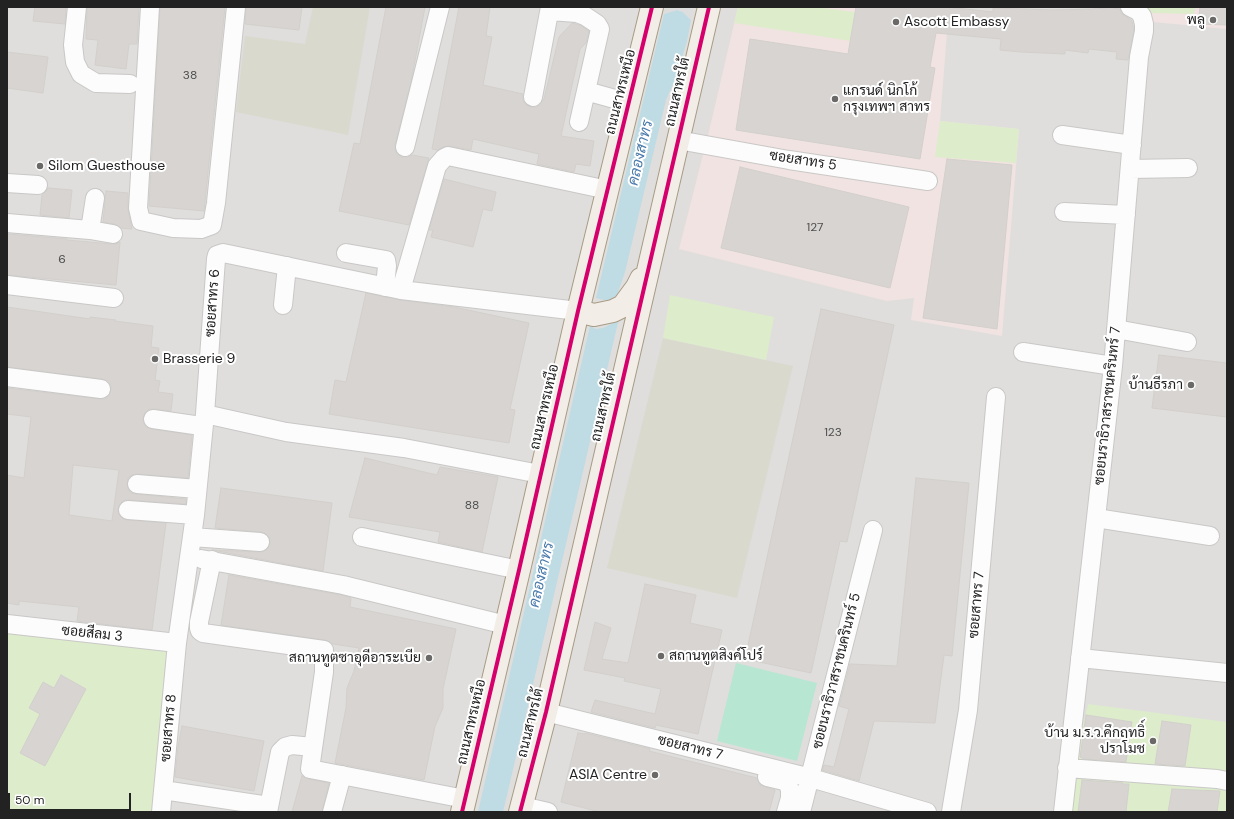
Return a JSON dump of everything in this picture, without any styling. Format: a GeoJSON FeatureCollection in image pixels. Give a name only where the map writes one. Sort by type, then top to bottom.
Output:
{"type":"FeatureCollection","features":[{"type":"Feature","properties":{"kind":"main road","name":"ถนนสาทรเหนือ"},"geometry":{"type":"LineString","coordinates":[[463,805],[519,570],[578,311],[652,7]]}},
{"type":"Feature","properties":{"kind":"main road","name":"ถนนสาทรใต้"},"geometry":{"type":"LineString","coordinates":[[522,810],[709,7]]}},
{"type":"Feature","properties":{"kind":"main road"},"geometry":{"type":"LineString","coordinates":[[578,311],[594,315],[613,311],[623,306],[637,287],[650,259]]}},
{"type":"Feature","properties":{"kind":"street"},"geometry":{"type":"LineString","coordinates":[[77,7],[73,45],[75,62],[81,74],[96,83],[130,84]]}},
{"type":"Feature","properties":{"kind":"street"},"geometry":{"type":"LineString","coordinates":[[150,7],[138,208],[141,221],[173,228],[201,229],[212,225],[216,203],[236,7]]}},
{"type":"Feature","properties":{"kind":"street"},"geometry":{"type":"LineString","coordinates":[[405,147],[440,7]]}},
{"type":"Feature","properties":{"kind":"street","name":"ซอยนราธิวาสราชนครินทร์ 7"},"geometry":{"type":"LineString","coordinates":[[1062,812],[1113,366],[1139,57],[1144,24],[1142,16],[1138,11],[1130,7]]}},
{"type":"Feature","properties":{"kind":"street"},"geometry":{"type":"LineString","coordinates":[[533,97],[550,9],[577,13],[585,16],[597,24],[600,29],[580,122]]}},
{"type":"Feature","properties":{"kind":"street"},"geometry":{"type":"LineString","coordinates":[[586,91],[629,103]]}},
{"type":"Feature","properties":{"kind":"street"},"geometry":{"type":"LineString","coordinates":[[1062,135],[1132,145]]}},
{"type":"Feature","properties":{"kind":"street","name":"ซอยสาทร 5"},"geometry":{"type":"LineString","coordinates":[[678,140],[789,160],[928,181]]}},
{"type":"Feature","properties":{"kind":"street"},"geometry":{"type":"LineString","coordinates":[[393,288],[437,166],[444,158],[448,156],[608,190]]}},
{"type":"Feature","properties":{"kind":"street"},"geometry":{"type":"LineString","coordinates":[[1130,169],[1188,168]]}},
{"type":"Feature","properties":{"kind":"street"},"geometry":{"type":"LineString","coordinates":[[7,183],[38,185]]}},
{"type":"Feature","properties":{"kind":"street"},"geometry":{"type":"LineString","coordinates":[[90,230],[94,198]]}},
{"type":"Feature","properties":{"kind":"street"},"geometry":{"type":"LineString","coordinates":[[1064,212],[1126,215]]}},
{"type":"Feature","properties":{"kind":"street"},"geometry":{"type":"LineString","coordinates":[[7,223],[90,230],[113,234]]}},
{"type":"Feature","properties":{"kind":"street","name":"ซอยสาทร 6"},"geometry":{"type":"LineString","coordinates":[[177,643],[195,516],[205,419],[217,256],[223,253],[393,288],[578,311]]}},
{"type":"Feature","properties":{"kind":"street"},"geometry":{"type":"LineString","coordinates":[[346,253],[386,260],[393,288]]}},
{"type":"Feature","properties":{"kind":"street"},"geometry":{"type":"LineString","coordinates":[[283,305],[287,266]]}},
{"type":"Feature","properties":{"kind":"street"},"geometry":{"type":"LineString","coordinates":[[7,285],[114,298]]}},
{"type":"Feature","properties":{"kind":"street"},"geometry":{"type":"LineString","coordinates":[[1116,329],[1187,342]]}},
{"type":"Feature","properties":{"kind":"street"},"geometry":{"type":"LineString","coordinates":[[1023,352],[1113,366]]}},
{"type":"Feature","properties":{"kind":"street"},"geometry":{"type":"LineString","coordinates":[[7,377],[101,389]]}},
{"type":"Feature","properties":{"kind":"street","name":"ซอยสาทร 7"},"geometry":{"type":"LineString","coordinates":[[951,812],[968,710],[996,397]]}},
{"type":"Feature","properties":{"kind":"street"},"geometry":{"type":"LineString","coordinates":[[153,419],[201,426],[205,419],[404,448],[540,474]]}},
{"type":"Feature","properties":{"kind":"street"},"geometry":{"type":"LineString","coordinates":[[137,484],[197,489]]}},
{"type":"Feature","properties":{"kind":"street"},"geometry":{"type":"LineString","coordinates":[[128,510],[195,516]]}},
{"type":"Feature","properties":{"kind":"street"},"geometry":{"type":"LineString","coordinates":[[1096,518],[1210,536]]}},
{"type":"Feature","properties":{"kind":"street","name":"ซอยนราธิวาสราชนครินทร์ 5"},"geometry":{"type":"LineString","coordinates":[[801,812],[811,778],[873,530]]}},
{"type":"Feature","properties":{"kind":"street"},"geometry":{"type":"LineString","coordinates":[[192,537],[260,542]]}},
{"type":"Feature","properties":{"kind":"street"},"geometry":{"type":"LineString","coordinates":[[362,537],[519,570]]}},
{"type":"Feature","properties":{"kind":"street"},"geometry":{"type":"LineString","coordinates":[[188,557],[212,560],[343,585],[506,625]]}},
{"type":"Feature","properties":{"kind":"street"},"geometry":{"type":"LineString","coordinates":[[212,560],[199,622],[200,631],[203,633],[324,650],[324,672],[310,769],[342,774],[463,805]]}},
{"type":"Feature","properties":{"kind":"street","name":"ซอยสีลม 3"},"geometry":{"type":"LineString","coordinates":[[7,624],[177,643]]}},
{"type":"Feature","properties":{"kind":"street","name":"ซอยสาทร 8"},"geometry":{"type":"LineString","coordinates":[[161,812],[177,643]]}},
{"type":"Feature","properties":{"kind":"street"},"geometry":{"type":"LineString","coordinates":[[1080,658],[1227,673]]}},
{"type":"Feature","properties":{"kind":"street"},"geometry":{"type":"LineString","coordinates":[[544,716],[784,781],[788,784],[790,790],[790,798],[786,812]]}},
{"type":"Feature","properties":{"kind":"street","name":"ซอยสาทร 7"},"geometry":{"type":"LineString","coordinates":[[544,716],[811,778],[927,812]]}},
{"type":"Feature","properties":{"kind":"street"},"geometry":{"type":"LineString","coordinates":[[163,790],[269,809],[280,752],[285,747],[292,745],[313,747]]}},
{"type":"Feature","properties":{"kind":"street"},"geometry":{"type":"LineString","coordinates":[[1067,768],[1227,781]]}},
{"type":"Feature","properties":{"kind":"street"},"geometry":{"type":"LineString","coordinates":[[332,812],[342,774]]}},
{"type":"Feature","properties":{"kind":"street"},"geometry":{"type":"LineString","coordinates":[[522,810],[548,812]]}},
{"type":"Feature","properties":{"kind":"shaded area"},"geometry":{"type":"Polygon","coordinates":[[[7,7],[1227,7],[1227,812],[7,812],[7,7]]]}},
{"type":"Feature","properties":{"kind":"shaded area"},"geometry":{"type":"Polygon","coordinates":[[[313,7],[370,7],[348,135],[236,112],[245,36],[305,44],[313,7]]]}},
{"type":"Feature","properties":{"kind":"shaded area"},"geometry":{"type":"Polygon","coordinates":[[[738,7],[949,7],[940,121],[1019,129],[1002,336],[911,320],[914,298],[887,301],[679,249],[704,151],[930,190],[932,172],[707,140],[738,7]]]}},
{"type":"Feature","properties":{"kind":"shaded area"},"geometry":{"type":"Polygon","coordinates":[[[1143,7],[1227,7],[1227,29],[1153,22],[1150,13],[1143,7]]]}},
{"type":"Feature","properties":{"kind":"shaded area"},"geometry":{"type":"Polygon","coordinates":[[[663,338],[793,366],[737,598],[607,568],[663,338]]]}},
{"type":"Feature","properties":{"kind":"green space"},"geometry":{"type":"Polygon","coordinates":[[[738,7],[816,7],[855,12],[851,41],[734,23],[738,7]]]}},
{"type":"Feature","properties":{"kind":"green space"},"geometry":{"type":"Polygon","coordinates":[[[1143,7],[1196,7],[1194,14],[1150,13],[1143,7]]]}},
{"type":"Feature","properties":{"kind":"green space"},"geometry":{"type":"Polygon","coordinates":[[[940,121],[1019,129],[1016,163],[935,157],[940,121]]]}},
{"type":"Feature","properties":{"kind":"green space"},"geometry":{"type":"Polygon","coordinates":[[[670,295],[774,317],[766,360],[663,338],[670,295]]]}},
{"type":"Feature","properties":{"kind":"green space"},"geometry":{"type":"Polygon","coordinates":[[[7,632],[172,647],[155,812],[7,812],[7,632]]]}},
{"type":"Feature","properties":{"kind":"green space"},"geometry":{"type":"Polygon","coordinates":[[[736,663],[817,683],[797,761],[717,741],[736,663]]]}},
{"type":"Feature","properties":{"kind":"green space","name":"บ้าน ม.ร.ว.คึกฤทธิ์ ปราโมช"},"geometry":{"type":"Polygon","coordinates":[[[1088,704],[1227,722],[1227,812],[1072,812],[1075,760],[1088,704]]]}},
{"type":"Feature","properties":{"kind":"water","name":"คลองสาทร"},"geometry":{"type":"Polygon","coordinates":[[[677,10],[683,12],[691,20],[687,41],[676,77],[666,100],[625,272],[617,295],[610,300],[603,300],[596,298],[664,14],[677,10]]]}},
{"type":"Feature","properties":{"kind":"water","name":"คลองสาทร"},"geometry":{"type":"Polygon","coordinates":[[[620,314],[503,812],[478,812],[590,326],[596,329],[603,328],[613,323],[620,314]]]}},
{"type":"Feature","properties":{"kind":"pier"},"geometry":{"type":"Polygon","coordinates":[[[666,7],[693,7],[691,20],[683,12],[677,10],[664,14],[666,7]]]}},
{"type":"Feature","properties":{"kind":"building"},"geometry":{"type":"Polygon","coordinates":[[[35,7],[66,7],[65,24],[33,21],[35,7]]]}},
{"type":"Feature","properties":{"kind":"building"},"geometry":{"type":"Polygon","coordinates":[[[87,7],[139,7],[137,44],[129,44],[126,69],[95,65],[98,40],[86,39],[87,7]]]}},
{"type":"Feature","properties":{"kind":"building"},"geometry":{"type":"Polygon","coordinates":[[[160,7],[225,7],[204,211],[149,206],[160,7]]]}},
{"type":"Feature","properties":{"kind":"building"},"geometry":{"type":"Polygon","coordinates":[[[246,7],[302,7],[299,30],[245,24],[246,7]]]}},
{"type":"Feature","properties":{"kind":"building"},"geometry":{"type":"Polygon","coordinates":[[[386,7],[425,7],[411,82],[395,145],[397,154],[402,157],[412,155],[429,158],[409,225],[339,211],[354,143],[360,144],[386,7]]]}},
{"type":"Feature","properties":{"kind":"building"},"geometry":{"type":"Polygon","coordinates":[[[459,7],[490,7],[486,36],[492,37],[483,85],[523,94],[523,101],[526,105],[531,107],[537,107],[544,99],[559,37],[572,23],[580,25],[589,31],[586,43],[580,49],[561,136],[594,141],[590,166],[576,164],[574,172],[537,164],[539,154],[473,139],[471,150],[450,146],[437,150],[432,149],[459,7]]]}},
{"type":"Feature","properties":{"kind":"building"},"geometry":{"type":"Polygon","coordinates":[[[856,7],[947,7],[993,12],[993,8],[1054,10],[1095,8],[1106,9],[1107,7],[1120,9],[1121,13],[1132,21],[1134,30],[1128,60],[1116,59],[1117,52],[1089,49],[1088,53],[1065,50],[1065,54],[1000,50],[1001,39],[936,33],[930,67],[935,68],[920,159],[736,130],[750,39],[848,54],[856,7]]]}},
{"type":"Feature","properties":{"kind":"building","name":"พลู"},"geometry":{"type":"Polygon","coordinates":[[[1200,7],[1227,7],[1227,25],[1198,24],[1200,7]]]}},
{"type":"Feature","properties":{"kind":"building"},"geometry":{"type":"Polygon","coordinates":[[[7,52],[48,57],[43,93],[7,88],[7,52]]]}},
{"type":"Feature","properties":{"kind":"building"},"geometry":{"type":"Polygon","coordinates":[[[947,159],[1012,165],[997,329],[923,318],[947,159]]]}},
{"type":"Feature","properties":{"kind":"building"},"geometry":{"type":"Polygon","coordinates":[[[740,167],[909,207],[890,288],[721,248],[740,167]]]}},
{"type":"Feature","properties":{"kind":"building"},"geometry":{"type":"Polygon","coordinates":[[[444,179],[496,192],[492,211],[483,209],[473,247],[431,237],[433,230],[429,230],[444,179]]]}},
{"type":"Feature","properties":{"kind":"building"},"geometry":{"type":"Polygon","coordinates":[[[48,188],[72,190],[69,218],[40,215],[42,195],[48,188]]]}},
{"type":"Feature","properties":{"kind":"building"},"geometry":{"type":"Polygon","coordinates":[[[106,191],[128,193],[128,210],[132,229],[121,228],[115,224],[103,222],[106,191]]]}},
{"type":"Feature","properties":{"kind":"building"},"geometry":{"type":"Polygon","coordinates":[[[7,234],[111,244],[120,242],[116,285],[7,275],[7,234]]]}},
{"type":"Feature","properties":{"kind":"building"},"geometry":{"type":"Polygon","coordinates":[[[366,293],[400,300],[454,307],[529,323],[510,409],[515,410],[509,443],[329,414],[335,380],[346,382],[366,293]]]}},
{"type":"Feature","properties":{"kind":"building"},"geometry":{"type":"Polygon","coordinates":[[[7,307],[153,326],[151,347],[159,348],[155,380],[160,381],[158,392],[173,394],[171,411],[149,409],[145,413],[143,422],[146,427],[151,429],[192,435],[188,478],[137,474],[128,478],[127,483],[128,489],[131,493],[186,499],[186,504],[124,500],[118,509],[119,515],[127,520],[166,523],[152,630],[77,621],[79,607],[19,601],[19,605],[7,603],[7,475],[24,478],[31,417],[7,414],[7,388],[105,399],[109,396],[111,385],[108,381],[102,379],[7,367],[7,307]],[[73,465],[69,515],[112,521],[119,470],[73,465]]]}},
{"type":"Feature","properties":{"kind":"building"},"geometry":{"type":"Polygon","coordinates":[[[821,309],[894,325],[847,542],[840,541],[811,673],[745,659],[821,309]]]}},
{"type":"Feature","properties":{"kind":"building","name":"บ้านธีรภา"},"geometry":{"type":"Polygon","coordinates":[[[1159,355],[1227,363],[1227,417],[1152,408],[1159,355]]]}},
{"type":"Feature","properties":{"kind":"building"},"geometry":{"type":"Polygon","coordinates":[[[365,458],[437,475],[440,467],[498,477],[482,552],[438,542],[440,532],[349,517],[365,458]]]}},
{"type":"Feature","properties":{"kind":"building"},"geometry":{"type":"Polygon","coordinates":[[[916,478],[969,483],[952,656],[944,655],[935,723],[874,721],[859,781],[822,770],[824,765],[834,767],[849,709],[839,706],[850,664],[897,666],[916,478]]]}},
{"type":"Feature","properties":{"kind":"building"},"geometry":{"type":"Polygon","coordinates":[[[221,488],[332,503],[323,571],[212,550],[260,552],[265,551],[270,543],[269,537],[261,532],[215,528],[221,488]]]}},
{"type":"Feature","properties":{"kind":"building"},"geometry":{"type":"Polygon","coordinates":[[[229,575],[341,595],[351,598],[350,607],[456,629],[443,689],[443,708],[435,726],[424,780],[335,763],[346,708],[347,688],[354,671],[359,648],[333,644],[325,640],[221,625],[229,575]]]}},
{"type":"Feature","properties":{"kind":"building"},"geometry":{"type":"Polygon","coordinates":[[[645,584],[696,595],[690,623],[722,630],[698,734],[656,725],[655,728],[591,712],[595,700],[655,714],[661,689],[624,681],[625,678],[584,670],[595,622],[611,628],[602,659],[628,663],[645,584]]]}},
{"type":"Feature","properties":{"kind":"building"},"geometry":{"type":"Polygon","coordinates":[[[61,675],[86,689],[45,766],[20,753],[40,714],[29,708],[43,682],[54,688],[61,675]]]}},
{"type":"Feature","properties":{"kind":"building"},"geometry":{"type":"Polygon","coordinates":[[[1086,715],[1132,722],[1126,762],[1084,759],[1080,757],[1086,715]]]}},
{"type":"Feature","properties":{"kind":"building"},"geometry":{"type":"Polygon","coordinates":[[[1162,721],[1191,725],[1185,766],[1155,764],[1162,721]]]}},
{"type":"Feature","properties":{"kind":"building"},"geometry":{"type":"Polygon","coordinates":[[[182,726],[264,741],[254,791],[175,777],[182,726]]]}},
{"type":"Feature","properties":{"kind":"building","name":"ASIA Centre"},"geometry":{"type":"Polygon","coordinates":[[[578,733],[585,733],[650,749],[649,751],[757,778],[760,785],[775,790],[769,812],[600,812],[561,802],[578,733]]]}},
{"type":"Feature","properties":{"kind":"building"},"geometry":{"type":"Polygon","coordinates":[[[302,776],[308,779],[329,783],[322,812],[292,812],[302,776]]]}},
{"type":"Feature","properties":{"kind":"building"},"geometry":{"type":"Polygon","coordinates":[[[1082,780],[1129,784],[1126,812],[1078,812],[1082,780]]]}},
{"type":"Feature","properties":{"kind":"building"},"geometry":{"type":"Polygon","coordinates":[[[1172,789],[1220,791],[1217,812],[1168,812],[1172,789]]]}},
{"type":"Feature","properties":{"kind":"cycle path"},"geometry":{"type":"LineString","coordinates":[[462,812],[578,311],[652,7]]}},
{"type":"Feature","properties":{"kind":"cycle path"},"geometry":{"type":"LineString","coordinates":[[520,812],[546,712],[709,7]]}},
{"type":"Feature","properties":{"kind":"place","name":"พลู"},"geometry":{"type":"Point","coordinates":[1213,20]}},
{"type":"Feature","properties":{"kind":"place","name":"Ascott Embassy"},"geometry":{"type":"Point","coordinates":[896,22]}},
{"type":"Feature","properties":{"kind":"place","name":"แกรนด์ นิกโก้ กรุงเทพฯ สาทร"},"geometry":{"type":"Point","coordinates":[835,99]}},
{"type":"Feature","properties":{"kind":"place","name":"Silom Guesthouse"},"geometry":{"type":"Point","coordinates":[40,166]}},
{"type":"Feature","properties":{"kind":"place","name":"Brasserie 9"},"geometry":{"type":"Point","coordinates":[155,359]}},
{"type":"Feature","properties":{"kind":"place","name":"บ้านธีรภา"},"geometry":{"type":"Point","coordinates":[1191,385]}},
{"type":"Feature","properties":{"kind":"place","name":"สถานทูตสิงค์โปร์"},"geometry":{"type":"Point","coordinates":[661,656]}},
{"type":"Feature","properties":{"kind":"place","name":"สถานทูตซาอุดีอาระเบีย"},"geometry":{"type":"Point","coordinates":[429,658]}},
{"type":"Feature","properties":{"kind":"place","name":"บ้าน ม.ร.ว.คึกฤทธิ์ ปราโมช"},"geometry":{"type":"Point","coordinates":[1153,741]}},
{"type":"Feature","properties":{"kind":"place","name":"ASIA Centre"},"geometry":{"type":"Point","coordinates":[655,775]}}]}
